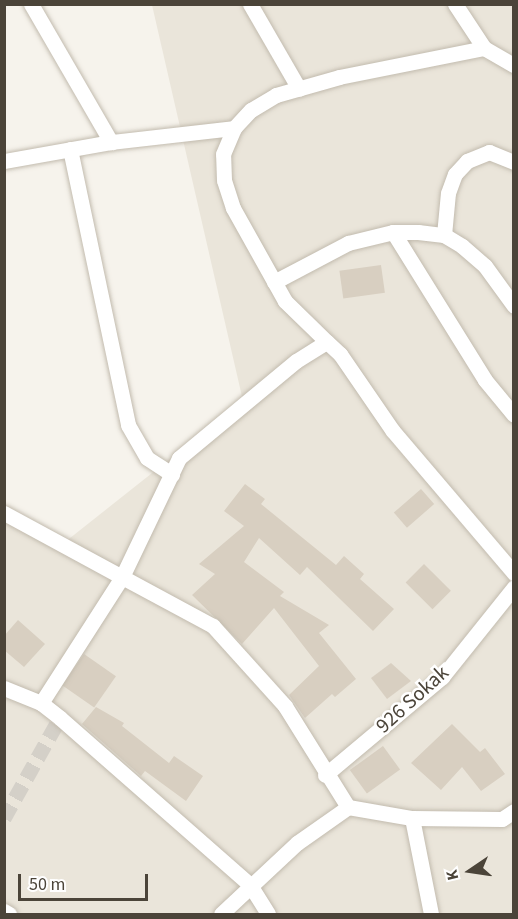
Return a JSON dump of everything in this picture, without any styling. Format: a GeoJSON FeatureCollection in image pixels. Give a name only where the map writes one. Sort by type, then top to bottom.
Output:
{"type":"FeatureCollection","features":[{"type":"Feature","properties":{"kind":"street"},"geometry":{"type":"LineString","coordinates":[[31,4],[111,142]]}},
{"type":"Feature","properties":{"kind":"street"},"geometry":{"type":"LineString","coordinates":[[250,4],[299,89]]}},
{"type":"Feature","properties":{"kind":"street"},"geometry":{"type":"LineString","coordinates":[[455,4],[484,48],[513,65]]}},
{"type":"Feature","properties":{"kind":"street"},"geometry":{"type":"LineString","coordinates":[[484,48],[276,95],[251,110],[234,128],[223,153],[224,180],[233,208],[285,301],[340,354],[393,431],[513,573]]}},
{"type":"Feature","properties":{"kind":"street"},"geometry":{"type":"LineString","coordinates":[[4,161],[111,142],[234,128]]}},
{"type":"Feature","properties":{"kind":"street"},"geometry":{"type":"LineString","coordinates":[[70,149],[128,426],[147,458],[171,474]]}},
{"type":"Feature","properties":{"kind":"street"},"geometry":{"type":"LineString","coordinates":[[444,235],[443,218],[455,174],[467,161],[489,152],[513,162]]}},
{"type":"Feature","properties":{"kind":"street"},"geometry":{"type":"LineString","coordinates":[[274,282],[348,243],[393,232],[444,235],[485,266],[513,306]]}},
{"type":"Feature","properties":{"kind":"street"},"geometry":{"type":"LineString","coordinates":[[393,232],[485,380],[513,415]]}},
{"type":"Feature","properties":{"kind":"street"},"geometry":{"type":"LineString","coordinates":[[41,703],[122,577],[179,458],[296,361],[327,342]]}},
{"type":"Feature","properties":{"kind":"street"},"geometry":{"type":"LineString","coordinates":[[4,513],[213,626],[285,706],[325,775],[348,807],[412,818],[502,819],[513,811]]}},
{"type":"Feature","properties":{"kind":"street","name":"926 Sokak"},"geometry":{"type":"LineString","coordinates":[[325,775],[442,677],[513,587]]}},
{"type":"Feature","properties":{"kind":"street"},"geometry":{"type":"LineString","coordinates":[[4,688],[41,703],[250,885],[267,915]]}},
{"type":"Feature","properties":{"kind":"street"},"geometry":{"type":"LineString","coordinates":[[221,915],[250,885],[297,843],[348,807]]}},
{"type":"Feature","properties":{"kind":"street"},"geometry":{"type":"LineString","coordinates":[[412,818],[430,915]]}},
{"type":"Feature","properties":{"kind":"street"},"geometry":{"type":"LineString","coordinates":[[4,911],[9,915]]}},
{"type":"Feature","properties":{"kind":"shaded area"},"geometry":{"type":"Polygon","coordinates":[[[152,5],[513,5],[513,914],[5,914],[4,515],[60,546],[243,401],[152,5]]]}},
{"type":"Feature","properties":{"kind":"building"},"geometry":{"type":"Polygon","coordinates":[[[381,265],[385,293],[343,299],[339,271],[381,265]]]}},
{"type":"Feature","properties":{"kind":"building"},"geometry":{"type":"Polygon","coordinates":[[[245,484],[265,499],[261,504],[336,565],[344,556],[364,574],[360,579],[394,609],[373,631],[307,567],[300,575],[259,538],[244,562],[284,592],[280,596],[329,625],[319,633],[356,679],[335,697],[332,694],[305,718],[289,695],[319,666],[274,608],[242,644],[192,595],[215,574],[199,564],[244,526],[224,511],[245,484]]]}},
{"type":"Feature","properties":{"kind":"building"},"geometry":{"type":"Polygon","coordinates":[[[421,489],[434,504],[407,528],[394,513],[421,489]]]}},
{"type":"Feature","properties":{"kind":"building"},"geometry":{"type":"Polygon","coordinates":[[[424,564],[451,591],[432,609],[406,582],[424,564]]]}},
{"type":"Feature","properties":{"kind":"building"},"geometry":{"type":"Polygon","coordinates":[[[18,620],[45,644],[24,667],[4,650],[4,636],[18,620]]]}},
{"type":"Feature","properties":{"kind":"building"},"geometry":{"type":"Polygon","coordinates":[[[84,654],[116,676],[94,707],[62,685],[84,654]]]}},
{"type":"Feature","properties":{"kind":"building"},"geometry":{"type":"Polygon","coordinates":[[[391,663],[411,681],[387,699],[371,678],[391,663]]]}},
{"type":"Feature","properties":{"kind":"building"},"geometry":{"type":"Polygon","coordinates":[[[96,707],[124,723],[122,726],[169,763],[174,756],[203,776],[186,801],[145,771],[141,776],[82,724],[96,707]]]}},
{"type":"Feature","properties":{"kind":"building"},"geometry":{"type":"Polygon","coordinates":[[[452,724],[480,752],[485,748],[505,774],[481,791],[462,767],[441,790],[411,763],[452,724]]]}},
{"type":"Feature","properties":{"kind":"building"},"geometry":{"type":"Polygon","coordinates":[[[383,746],[400,769],[367,794],[350,770],[383,746]]]}},
{"type":"Feature","properties":{"kind":"tunnel"},"geometry":{"type":"LineString","coordinates":[[4,818],[60,718]]}}]}
